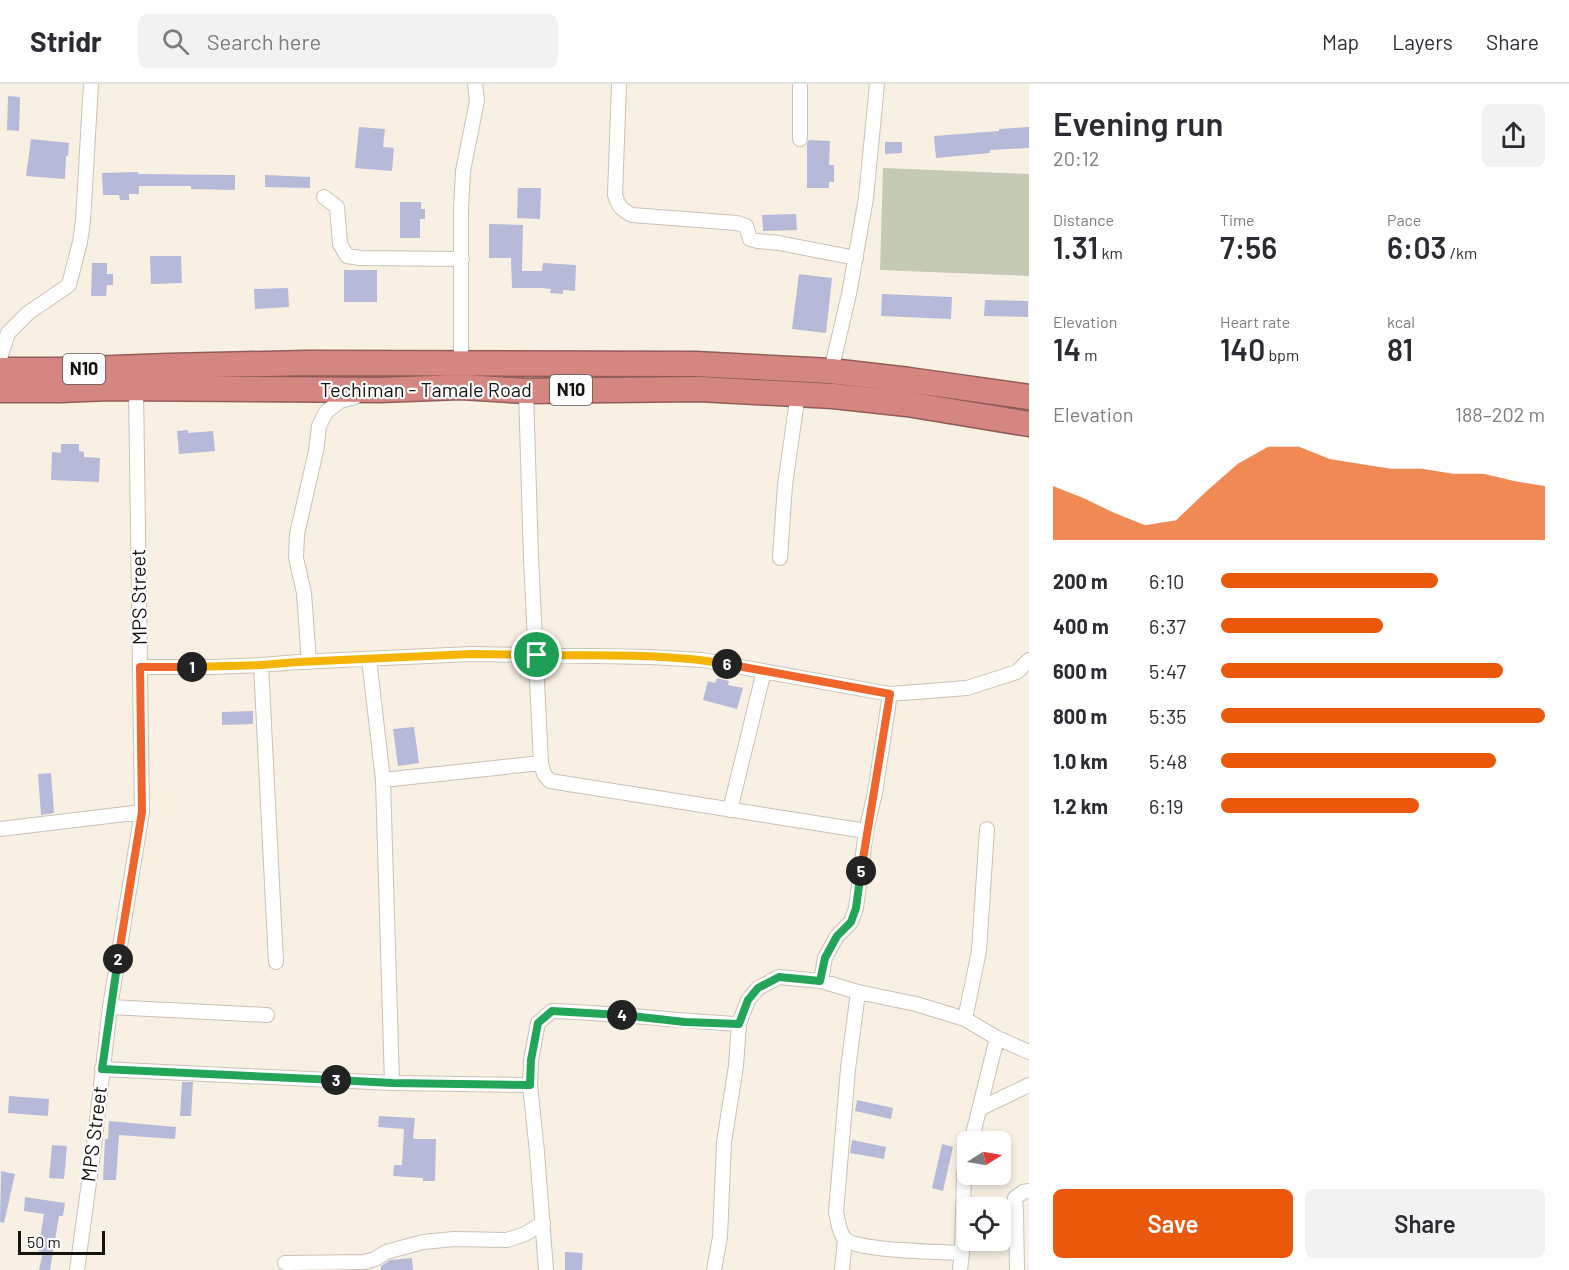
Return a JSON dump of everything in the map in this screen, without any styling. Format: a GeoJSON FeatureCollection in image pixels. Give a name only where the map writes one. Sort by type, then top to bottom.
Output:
{"type":"FeatureCollection","features":[{"type":"Feature","properties":{"kind":"highway","name":"Techiman - Tamale Road"},"geometry":{"type":"LineString","coordinates":[[0,370],[306,363],[695,364],[831,371],[1029,397]]}},
{"type":"Feature","properties":{"kind":"highway"},"geometry":{"type":"LineString","coordinates":[[461,363],[461,387]]}},
{"type":"Feature","properties":{"kind":"highway","name":"Techiman - Tamale Road"},"geometry":{"type":"LineString","coordinates":[[0,390],[136,388],[380,390],[461,387],[526,391],[699,389],[798,393],[907,404],[1029,424]]}},
{"type":"Feature","properties":{"kind":"street"},"geometry":{"type":"LineString","coordinates":[[0,358],[8,333],[28,313],[69,285],[83,221],[91,84]]}},
{"type":"Feature","properties":{"kind":"street"},"geometry":{"type":"LineString","coordinates":[[461,363],[463,171],[477,101],[475,84]]}},
{"type":"Feature","properties":{"kind":"street"},"geometry":{"type":"LineString","coordinates":[[477,101],[487,84]]}},
{"type":"Feature","properties":{"kind":"street"},"geometry":{"type":"LineString","coordinates":[[619,84],[615,195],[618,205],[623,210],[632,215],[743,224],[746,226],[750,239],[856,258]]}},
{"type":"Feature","properties":{"kind":"street"},"geometry":{"type":"LineString","coordinates":[[800,84],[800,139]]}},
{"type":"Feature","properties":{"kind":"street"},"geometry":{"type":"LineString","coordinates":[[831,371],[849,294],[866,198],[877,84]]}},
{"type":"Feature","properties":{"kind":"street"},"geometry":{"type":"LineString","coordinates":[[324,197],[337,207],[340,244],[347,256],[462,259]]}},
{"type":"Feature","properties":{"kind":"street","name":"MPS Street"},"geometry":{"type":"LineString","coordinates":[[77,1270],[110,1007],[142,812],[136,388]]}},
{"type":"Feature","properties":{"kind":"street"},"geometry":{"type":"LineString","coordinates":[[309,662],[304,593],[296,550],[297,534],[319,426],[326,412],[340,401],[380,390]]}},
{"type":"Feature","properties":{"kind":"street"},"geometry":{"type":"LineString","coordinates":[[526,391],[531,558],[543,774],[550,781],[866,831]]}},
{"type":"Feature","properties":{"kind":"street"},"geometry":{"type":"LineString","coordinates":[[780,558],[785,485],[798,393]]}},
{"type":"Feature","properties":{"kind":"street"},"geometry":{"type":"LineString","coordinates":[[140,667],[212,667],[471,654],[651,657],[702,660],[890,694],[967,688],[1017,672],[1029,660]]}},
{"type":"Feature","properties":{"kind":"street"},"geometry":{"type":"LineString","coordinates":[[369,660],[383,780],[392,1083]]}},
{"type":"Feature","properties":{"kind":"street"},"geometry":{"type":"LineString","coordinates":[[261,665],[276,962]]}},
{"type":"Feature","properties":{"kind":"street"},"geometry":{"type":"LineString","coordinates":[[730,810],[764,671]]}},
{"type":"Feature","properties":{"kind":"street"},"geometry":{"type":"LineString","coordinates":[[820,981],[825,958],[837,936],[851,922],[856,908],[866,831],[875,793],[890,694]]}},
{"type":"Feature","properties":{"kind":"street"},"geometry":{"type":"LineString","coordinates":[[383,780],[541,763]]}},
{"type":"Feature","properties":{"kind":"street"},"geometry":{"type":"LineString","coordinates":[[0,829],[142,812]]}},
{"type":"Feature","properties":{"kind":"street"},"geometry":{"type":"LineString","coordinates":[[964,1019],[979,951],[987,829]]}},
{"type":"Feature","properties":{"kind":"street"},"geometry":{"type":"LineString","coordinates":[[714,1270],[720,1237],[724,1142],[736,1066],[739,1024],[748,1000],[758,988],[779,977],[820,981],[858,992],[916,1004],[964,1019],[997,1038],[1029,1052]]}},
{"type":"Feature","properties":{"kind":"street"},"geometry":{"type":"LineString","coordinates":[[842,1270],[845,1239],[839,1228],[836,1212],[848,1069],[858,992]]}},
{"type":"Feature","properties":{"kind":"street"},"geometry":{"type":"LineString","coordinates":[[110,1007],[267,1015]]}},
{"type":"Feature","properties":{"kind":"street"},"geometry":{"type":"LineString","coordinates":[[546,1270],[530,1085],[531,1060],[538,1023],[552,1011],[739,1024]]}},
{"type":"Feature","properties":{"kind":"street"},"geometry":{"type":"LineString","coordinates":[[974,1131],[997,1038]]}},
{"type":"Feature","properties":{"kind":"street"},"geometry":{"type":"LineString","coordinates":[[102,1069],[392,1083],[530,1085]]}},
{"type":"Feature","properties":{"kind":"street"},"geometry":{"type":"LineString","coordinates":[[979,1109],[1029,1085]]}},
{"type":"Feature","properties":{"kind":"street"},"geometry":{"type":"LineString","coordinates":[[960,1270],[963,1185]]}},
{"type":"Feature","properties":{"kind":"street"},"geometry":{"type":"LineString","coordinates":[[1017,1270],[1015,1198],[1029,1191]]}},
{"type":"Feature","properties":{"kind":"street"},"geometry":{"type":"LineString","coordinates":[[285,1263],[364,1262],[394,1249],[423,1242],[454,1239],[507,1240],[525,1234],[543,1223]]}},
{"type":"Feature","properties":{"kind":"street"},"geometry":{"type":"LineString","coordinates":[[845,1239],[857,1245],[962,1253]]}},
{"type":"Feature","properties":{"kind":"green space"},"geometry":{"type":"Polygon","coordinates":[[[883,168],[1029,174],[1029,276],[880,270],[883,168]]]}},
{"type":"Feature","properties":{"kind":"building"},"geometry":{"type":"Polygon","coordinates":[[[8,96],[20,97],[19,131],[7,130],[8,96]]]}},
{"type":"Feature","properties":{"kind":"building"},"geometry":{"type":"Polygon","coordinates":[[[359,127],[385,129],[383,147],[394,148],[392,171],[355,168],[359,127]]]}},
{"type":"Feature","properties":{"kind":"building"},"geometry":{"type":"Polygon","coordinates":[[[1029,127],[1029,148],[990,150],[990,153],[936,158],[934,136],[1029,127]]]}},
{"type":"Feature","properties":{"kind":"building"},"geometry":{"type":"Polygon","coordinates":[[[31,139],[69,143],[65,179],[26,176],[31,139]]]}},
{"type":"Feature","properties":{"kind":"building"},"geometry":{"type":"Polygon","coordinates":[[[809,140],[830,141],[829,165],[834,165],[834,182],[829,182],[829,188],[807,188],[807,144],[809,140]]]}},
{"type":"Feature","properties":{"kind":"building"},"geometry":{"type":"Polygon","coordinates":[[[885,142],[902,142],[902,153],[885,154],[885,142]]]}},
{"type":"Feature","properties":{"kind":"building"},"geometry":{"type":"Polygon","coordinates":[[[138,172],[138,174],[235,175],[235,190],[191,189],[191,186],[139,186],[139,194],[129,194],[129,200],[120,200],[119,195],[103,195],[102,173],[138,172]]]}},
{"type":"Feature","properties":{"kind":"building"},"geometry":{"type":"Polygon","coordinates":[[[265,175],[310,177],[310,188],[265,187],[265,175]]]}},
{"type":"Feature","properties":{"kind":"building"},"geometry":{"type":"Polygon","coordinates":[[[518,188],[541,188],[540,219],[517,218],[518,188]]]}},
{"type":"Feature","properties":{"kind":"building"},"geometry":{"type":"Polygon","coordinates":[[[400,202],[421,202],[421,209],[425,209],[425,219],[420,219],[420,238],[400,238],[400,202]]]}},
{"type":"Feature","properties":{"kind":"building"},"geometry":{"type":"Polygon","coordinates":[[[796,214],[797,230],[763,231],[762,215],[796,214]]]}},
{"type":"Feature","properties":{"kind":"building"},"geometry":{"type":"Polygon","coordinates":[[[489,224],[523,225],[522,271],[542,271],[543,263],[576,265],[575,291],[563,290],[563,294],[550,293],[551,289],[512,288],[511,258],[489,258],[489,224]]]}},
{"type":"Feature","properties":{"kind":"building"},"geometry":{"type":"Polygon","coordinates":[[[150,256],[181,256],[182,283],[151,284],[150,256]]]}},
{"type":"Feature","properties":{"kind":"building"},"geometry":{"type":"Polygon","coordinates":[[[92,263],[107,263],[107,274],[113,274],[113,285],[107,285],[106,296],[91,296],[92,263]]]}},
{"type":"Feature","properties":{"kind":"building"},"geometry":{"type":"Polygon","coordinates":[[[344,270],[377,270],[377,302],[344,302],[344,270]]]}},
{"type":"Feature","properties":{"kind":"building"},"geometry":{"type":"Polygon","coordinates":[[[799,274],[832,278],[826,333],[792,329],[799,274]]]}},
{"type":"Feature","properties":{"kind":"building"},"geometry":{"type":"Polygon","coordinates":[[[288,288],[289,307],[255,309],[254,289],[288,288]]]}},
{"type":"Feature","properties":{"kind":"building"},"geometry":{"type":"Polygon","coordinates":[[[882,294],[952,297],[951,319],[881,316],[882,294]]]}},
{"type":"Feature","properties":{"kind":"building"},"geometry":{"type":"Polygon","coordinates":[[[985,300],[1028,301],[1028,317],[984,316],[985,300]]]}},
{"type":"Feature","properties":{"kind":"building"},"geometry":{"type":"Polygon","coordinates":[[[188,430],[188,433],[213,431],[215,451],[179,454],[177,431],[188,430]]]}},
{"type":"Feature","properties":{"kind":"building"},"geometry":{"type":"Polygon","coordinates":[[[61,444],[79,444],[79,451],[84,452],[84,457],[100,458],[99,482],[51,480],[52,452],[61,453],[61,444]]]}},
{"type":"Feature","properties":{"kind":"building"},"geometry":{"type":"Polygon","coordinates":[[[717,678],[729,681],[728,685],[743,688],[737,709],[703,700],[708,681],[715,683],[717,678]]]}},
{"type":"Feature","properties":{"kind":"building"},"geometry":{"type":"Polygon","coordinates":[[[253,711],[253,724],[222,725],[222,712],[253,711]]]}},
{"type":"Feature","properties":{"kind":"building"},"geometry":{"type":"Polygon","coordinates":[[[414,727],[419,763],[398,766],[393,729],[414,727]]]}},
{"type":"Feature","properties":{"kind":"building"},"geometry":{"type":"Polygon","coordinates":[[[51,773],[54,813],[41,815],[38,774],[51,773]]]}},
{"type":"Feature","properties":{"kind":"building"},"geometry":{"type":"Polygon","coordinates":[[[182,1082],[193,1082],[191,1116],[180,1116],[182,1082]]]}},
{"type":"Feature","properties":{"kind":"building"},"geometry":{"type":"Polygon","coordinates":[[[9,1096],[49,1099],[48,1116],[8,1113],[9,1096]]]}},
{"type":"Feature","properties":{"kind":"building"},"geometry":{"type":"Polygon","coordinates":[[[857,1100],[893,1108],[891,1119],[855,1111],[857,1100]]]}},
{"type":"Feature","properties":{"kind":"building"},"geometry":{"type":"Polygon","coordinates":[[[379,1116],[415,1118],[413,1138],[436,1139],[435,1181],[393,1176],[394,1165],[402,1165],[404,1129],[378,1127],[379,1116]]]}},
{"type":"Feature","properties":{"kind":"building"},"geometry":{"type":"Polygon","coordinates":[[[109,1121],[176,1127],[175,1139],[119,1135],[116,1180],[103,1180],[105,1139],[108,1139],[109,1121]]]}},
{"type":"Feature","properties":{"kind":"building"},"geometry":{"type":"Polygon","coordinates":[[[852,1140],[886,1147],[884,1159],[850,1153],[852,1140]]]}},
{"type":"Feature","properties":{"kind":"building"},"geometry":{"type":"Polygon","coordinates":[[[942,1144],[953,1147],[943,1191],[932,1188],[942,1144]]]}},
{"type":"Feature","properties":{"kind":"building"},"geometry":{"type":"Polygon","coordinates":[[[52,1145],[67,1146],[64,1179],[49,1178],[52,1145]]]}},
{"type":"Feature","properties":{"kind":"building"},"geometry":{"type":"Polygon","coordinates":[[[1,1171],[15,1174],[4,1223],[0,1222],[1,1171]]]}},
{"type":"Feature","properties":{"kind":"building"},"geometry":{"type":"Polygon","coordinates":[[[25,1197],[65,1203],[63,1216],[59,1216],[50,1270],[39,1270],[43,1252],[38,1251],[44,1214],[24,1211],[25,1197]]]}},
{"type":"Feature","properties":{"kind":"building"},"geometry":{"type":"Polygon","coordinates":[[[565,1252],[583,1253],[582,1270],[565,1270],[565,1252]]]}},
{"type":"Feature","properties":{"kind":"building"},"geometry":{"type":"Polygon","coordinates":[[[412,1258],[413,1270],[381,1270],[381,1266],[390,1260],[412,1258]]]}},
{"type":"Feature","properties":{"kind":"route"},"geometry":{"type":"LineString","coordinates":[[471,654],[537,655],[702,660],[890,694],[875,793],[866,831],[856,908],[851,922],[837,936],[825,958],[820,981],[779,977],[758,988],[748,1000],[739,1024],[552,1011],[538,1023],[531,1060],[530,1085],[392,1083],[102,1069],[142,812],[140,667],[212,667],[471,654]]}}]}
